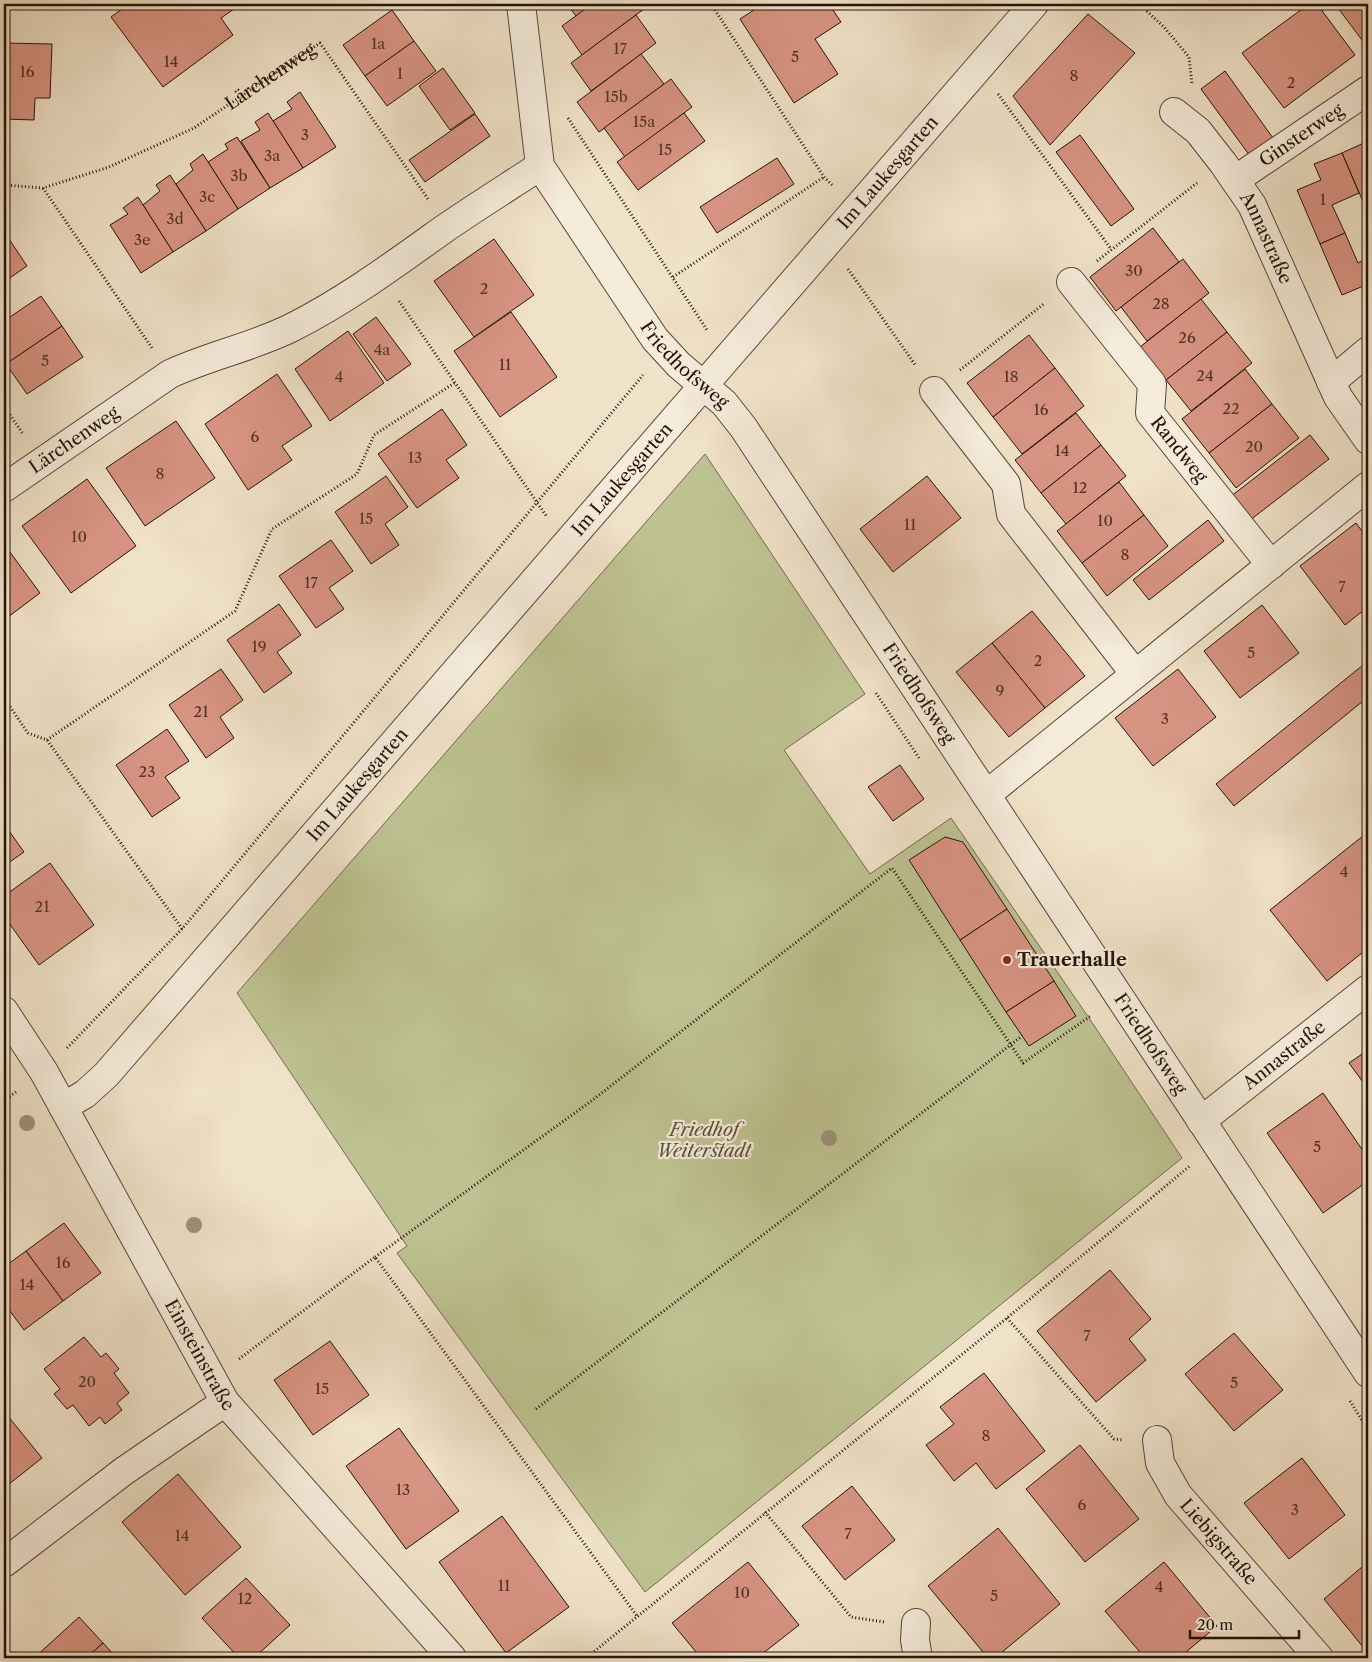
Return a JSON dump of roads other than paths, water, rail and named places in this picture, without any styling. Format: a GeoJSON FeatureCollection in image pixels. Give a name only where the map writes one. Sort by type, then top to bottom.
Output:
{"type":"FeatureCollection","features":[{"type":"Feature","properties":{"kind":"street","name":"Friedhofsweg"},"geometry":{"type":"LineString","coordinates":[[521,4],[540,166],[646,327],[678,365],[724,403],[743,427],[1368,1373]]}},
{"type":"Feature","properties":{"kind":"street","name":"Im Laukesgarten"},"geometry":{"type":"LineString","coordinates":[[63,1107],[85,1094],[106,1074],[1034,4]]}},
{"type":"Feature","properties":{"kind":"street","name":"Ginsterweg"},"geometry":{"type":"LineString","coordinates":[[1236,180],[1368,90]]}},
{"type":"Feature","properties":{"kind":"street","name":"Annastraße"},"geometry":{"type":"LineString","coordinates":[[1174,112],[1198,131],[1236,180],[1252,205],[1331,382],[1338,396],[1368,440]]}},
{"type":"Feature","properties":{"kind":"street","name":"Lärchenweg"},"geometry":{"type":"LineString","coordinates":[[4,488],[170,374],[189,365],[259,342],[317,314],[380,274],[540,166]]}},
{"type":"Feature","properties":{"kind":"street","name":"Randweg"},"geometry":{"type":"LineString","coordinates":[[1071,282],[1152,384],[1150,413],[1270,565]]}},
{"type":"Feature","properties":{"kind":"street"},"geometry":{"type":"LineString","coordinates":[[1331,382],[1368,351]]}},
{"type":"Feature","properties":{"kind":"street"},"geometry":{"type":"LineString","coordinates":[[934,391],[1006,484],[1011,514],[1135,674]]}},
{"type":"Feature","properties":{"kind":"street"},"geometry":{"type":"LineString","coordinates":[[986,795],[1368,486]]}},
{"type":"Feature","properties":{"kind":"street","name":"Annastraße"},"geometry":{"type":"LineString","coordinates":[[1201,1120],[1368,989]]}},
{"type":"Feature","properties":{"kind":"street","name":"Einsteinstraße"},"geometry":{"type":"LineString","coordinates":[[4,1011],[44,1072],[218,1390],[452,1658]]}},
{"type":"Feature","properties":{"kind":"street"},"geometry":{"type":"LineString","coordinates":[[4,1563],[117,1476],[218,1390]]}},
{"type":"Feature","properties":{"kind":"street","name":"Liebigstraße"},"geometry":{"type":"LineString","coordinates":[[1156,1440],[1160,1463],[1178,1495],[1319,1658]]}},
{"type":"Feature","properties":{"kind":"street"},"geometry":{"type":"LineString","coordinates":[[916,1623],[915,1640],[918,1658]]}},
{"type":"Feature","properties":{"kind":"place","name":"Trauerhalle"},"geometry":{"type":"Point","coordinates":[1007,960]}},
{"type":"Feature","properties":{"kind":"park label","name":"Friedhof Weiterstadt"},"geometry":{"type":"Point","coordinates":[704,1140]}}]}
